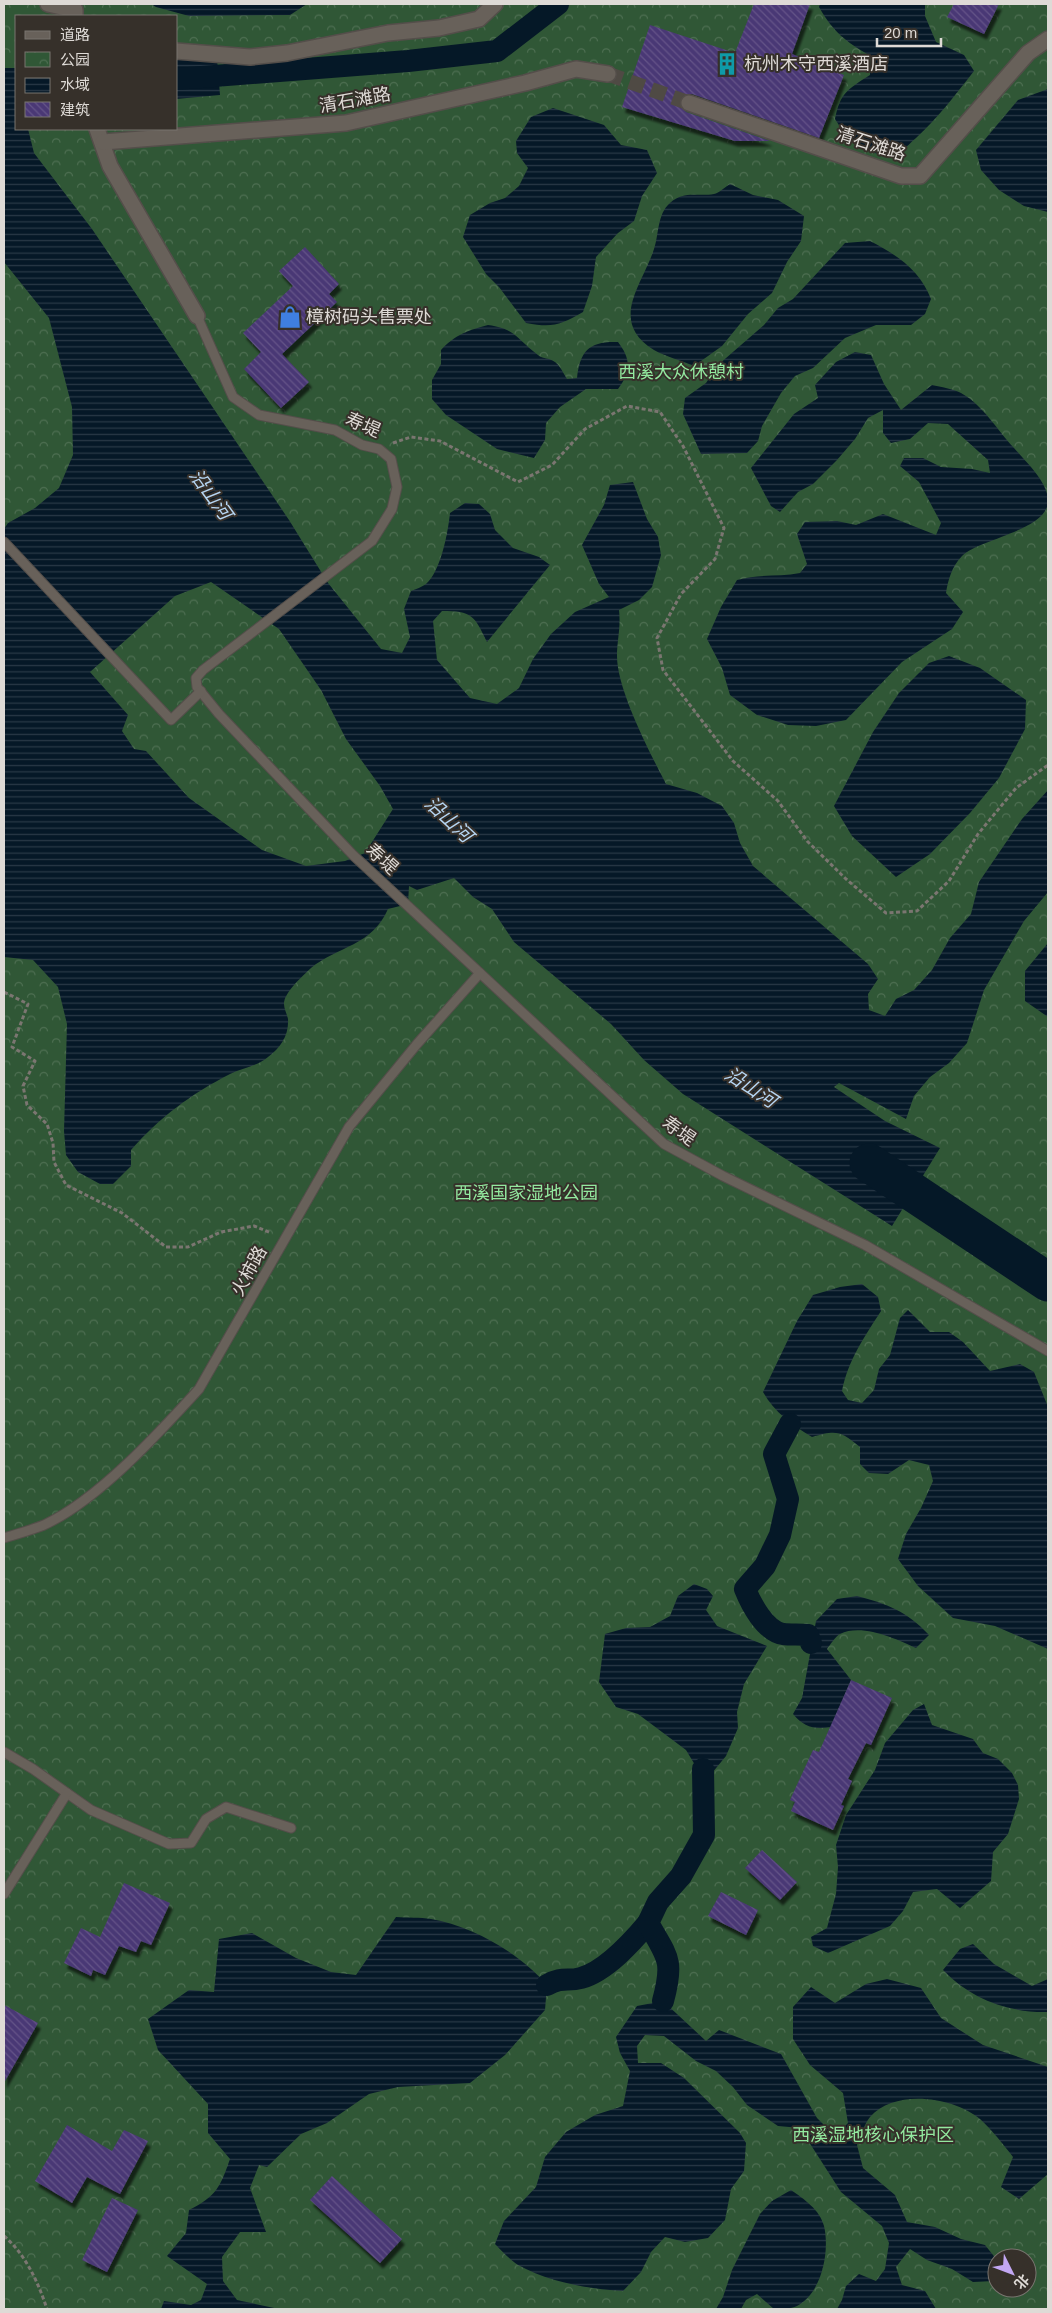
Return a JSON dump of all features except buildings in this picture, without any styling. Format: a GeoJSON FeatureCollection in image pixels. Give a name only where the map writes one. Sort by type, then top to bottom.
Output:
{"type":"FeatureCollection","features":[{"type":"Feature","properties":{"kind":"street"},"geometry":{"type":"LineString","coordinates":[[48,4],[79,14]]}},
{"type":"Feature","properties":{"kind":"street"},"geometry":{"type":"LineString","coordinates":[[178,51],[250,56],[287,52],[388,33],[439,28],[479,19],[495,4]]}},
{"type":"Feature","properties":{"kind":"street","name":"清石滩路"},"geometry":{"type":"LineString","coordinates":[[689,103],[901,176],[920,176],[1028,53],[1048,40]]}},
{"type":"Feature","properties":{"kind":"street","name":"清石滩路"},"geometry":{"type":"LineString","coordinates":[[100,136],[346,123],[525,83],[576,69],[608,74]]}},
{"type":"Feature","properties":{"kind":"street"},"geometry":{"type":"LineString","coordinates":[[100,136],[110,166],[197,316]]}},
{"type":"Feature","properties":{"kind":"lane","name":"寿堤"},"geometry":{"type":"LineString","coordinates":[[197,316],[233,397],[260,415],[335,430],[362,445],[379,449],[391,459],[397,487],[392,509],[372,541],[235,645],[203,670],[196,678],[201,691],[219,714],[353,855],[408,904],[664,1144],[723,1176],[865,1246],[1048,1351]]}},
{"type":"Feature","properties":{"kind":"lane"},"geometry":{"type":"LineString","coordinates":[[4,542],[171,720],[201,691]]}},
{"type":"Feature","properties":{"kind":"lane","name":"火柿路"},"geometry":{"type":"LineString","coordinates":[[4,1538],[44,1525],[91,1496],[166,1426],[199,1389],[349,1127],[417,1044],[480,973]]}},
{"type":"Feature","properties":{"kind":"lane"},"geometry":{"type":"LineString","coordinates":[[4,1752],[91,1810],[169,1844],[191,1843],[206,1819],[226,1807],[291,1828]]}},
{"type":"Feature","properties":{"kind":"lane"},"geometry":{"type":"LineString","coordinates":[[4,1894],[67,1793]]}},
{"type":"Feature","properties":{"kind":"path"},"geometry":{"type":"LineString","coordinates":[[379,449],[411,437],[440,441],[518,482],[552,465],[585,429],[627,406],[660,412],[683,446],[724,528],[715,559],[681,594],[656,638],[663,670],[733,761],[778,801],[807,841],[846,880],[886,913],[917,911],[949,881],[978,834],[1016,788],[1048,765]]}},
{"type":"Feature","properties":{"kind":"path"},"geometry":{"type":"LineString","coordinates":[[4,992],[28,1004],[12,1047],[35,1061],[23,1086],[27,1105],[47,1124],[53,1143],[54,1162],[66,1185],[122,1213],[166,1247],[188,1247],[221,1232],[254,1226],[286,1239]]}},
{"type":"Feature","properties":{"kind":"path"},"geometry":{"type":"LineString","coordinates":[[4,2236],[16,2246],[39,2284],[47,2309]]}},
{"type":"Feature","properties":{"kind":"green space","name":"西溪国家湿地公园"},"geometry":{"type":"Polygon","coordinates":[[[4,4],[1048,4],[1048,2309],[4,2309],[4,4]]]}},
{"type":"Feature","properties":{"kind":"water"},"geometry":{"type":"Polygon","coordinates":[[[151,4],[307,4],[290,15],[189,16],[151,4]]]}},
{"type":"Feature","properties":{"kind":"water"},"geometry":{"type":"Polygon","coordinates":[[[820,4],[925,4],[925,16],[936,42],[964,55],[974,71],[939,114],[905,148],[891,154],[882,155],[872,152],[855,142],[835,119],[842,97],[856,84],[870,75],[871,56],[847,41],[835,30],[824,16],[819,7],[820,4]]]}},
{"type":"Feature","properties":{"kind":"water"},"geometry":{"type":"Polygon","coordinates":[[[217,58],[220,95],[178,99],[178,60],[217,58]]]}},
{"type":"Feature","properties":{"kind":"water"},"geometry":{"type":"Polygon","coordinates":[[[4,68],[15,68],[15,130],[28,130],[34,153],[92,229],[289,520],[328,583],[381,649],[402,653],[410,637],[404,609],[411,591],[426,584],[436,570],[443,551],[450,513],[465,503],[479,504],[490,514],[495,530],[513,548],[539,557],[550,565],[487,642],[475,620],[466,614],[442,611],[433,621],[437,660],[470,698],[497,704],[519,688],[533,659],[551,634],[575,612],[609,597],[599,584],[582,545],[604,505],[610,485],[633,482],[647,519],[658,537],[661,555],[652,587],[639,600],[619,610],[618,670],[628,703],[636,721],[666,784],[697,793],[722,806],[734,823],[740,843],[753,866],[868,964],[878,979],[868,994],[869,1010],[885,1016],[896,999],[914,990],[932,970],[950,938],[971,914],[979,882],[1022,819],[1048,790],[1048,892],[1024,921],[984,990],[967,1043],[949,1063],[930,1077],[914,1096],[906,1119],[839,1083],[834,1087],[885,1121],[940,1148],[892,1226],[683,1094],[644,1060],[611,1024],[514,942],[492,909],[473,897],[454,878],[417,890],[409,886],[408,904],[388,909],[373,931],[364,938],[311,968],[294,984],[287,994],[284,1006],[288,1025],[286,1035],[277,1049],[260,1063],[230,1074],[177,1107],[153,1127],[131,1150],[131,1166],[113,1184],[100,1184],[78,1172],[66,1155],[64,1131],[67,1024],[58,987],[33,960],[4,957],[4,529],[8,523],[35,508],[59,488],[73,455],[72,407],[49,318],[4,262],[4,68]],[[211,582],[175,596],[90,672],[128,715],[122,731],[134,749],[146,751],[189,798],[262,850],[306,866],[345,861],[365,853],[393,809],[380,786],[346,739],[321,690],[279,629],[211,582]]]}},
{"type":"Feature","properties":{"kind":"water"},"geometry":{"type":"Polygon","coordinates":[[[1048,89],[1048,212],[1024,206],[999,190],[981,170],[976,150],[1018,100],[1048,89]]]}},
{"type":"Feature","properties":{"kind":"water"},"geometry":{"type":"Polygon","coordinates":[[[553,108],[604,125],[621,145],[647,150],[657,173],[642,196],[634,221],[618,233],[596,257],[592,286],[583,312],[562,323],[543,325],[526,323],[499,287],[486,274],[463,237],[470,215],[490,203],[505,198],[519,186],[528,168],[517,153],[516,141],[531,117],[553,108]]]}},
{"type":"Feature","properties":{"kind":"water"},"geometry":{"type":"Polygon","coordinates":[[[730,184],[753,195],[778,200],[804,216],[801,241],[787,262],[772,293],[748,314],[722,346],[694,366],[654,350],[640,339],[633,327],[632,303],[654,249],[663,213],[670,203],[686,195],[714,194],[730,184]]]}},
{"type":"Feature","properties":{"kind":"water"},"geometry":{"type":"Polygon","coordinates":[[[870,241],[906,264],[921,280],[931,299],[925,314],[911,325],[876,325],[845,338],[813,368],[795,376],[781,393],[762,426],[758,441],[747,453],[701,454],[683,414],[685,398],[706,383],[718,365],[764,325],[778,308],[793,299],[845,243],[870,241]]]}},
{"type":"Feature","properties":{"kind":"water"},"geometry":{"type":"Polygon","coordinates":[[[488,325],[511,332],[539,356],[555,362],[567,379],[577,378],[578,368],[584,354],[588,349],[600,343],[618,342],[627,360],[627,371],[618,389],[586,389],[560,407],[546,423],[545,440],[534,458],[497,449],[446,415],[432,399],[432,380],[441,364],[441,350],[451,340],[462,334],[488,325]]]}},
{"type":"Feature","properties":{"kind":"water"},"geometry":{"type":"Polygon","coordinates":[[[855,352],[871,355],[884,384],[901,410],[932,385],[954,390],[969,398],[983,411],[1029,465],[1043,484],[1048,498],[1046,509],[1039,518],[1027,526],[971,550],[962,556],[956,564],[951,573],[946,593],[963,612],[952,629],[902,662],[846,720],[816,726],[788,725],[757,715],[730,695],[722,668],[707,639],[721,607],[737,580],[800,573],[807,564],[797,534],[805,522],[837,521],[856,525],[883,514],[936,535],[941,523],[919,482],[900,466],[904,458],[923,458],[941,467],[972,469],[990,473],[988,460],[948,424],[928,423],[910,439],[891,443],[883,433],[883,410],[868,418],[855,439],[813,484],[798,492],[780,512],[771,506],[751,468],[794,414],[818,398],[815,385],[836,362],[855,352]]]}},
{"type":"Feature","properties":{"kind":"water"},"geometry":{"type":"Polygon","coordinates":[[[949,656],[980,668],[1026,700],[1025,729],[999,778],[970,813],[930,854],[896,877],[852,836],[834,806],[873,732],[899,693],[929,663],[949,656]]]}},
{"type":"Feature","properties":{"kind":"water"},"geometry":{"type":"Polygon","coordinates":[[[1048,943],[1048,1017],[1025,1001],[1025,971],[1048,943]]]}},
{"type":"Feature","properties":{"kind":"water"},"geometry":{"type":"Polygon","coordinates":[[[862,1284],[878,1297],[881,1311],[848,1369],[842,1391],[848,1400],[862,1403],[874,1390],[879,1369],[890,1355],[900,1318],[908,1310],[930,1332],[949,1332],[963,1342],[990,1371],[1020,1364],[1034,1372],[1048,1407],[1048,1649],[995,1626],[953,1618],[918,1586],[898,1559],[906,1534],[921,1508],[933,1481],[929,1465],[909,1460],[888,1474],[869,1473],[860,1464],[860,1447],[838,1433],[827,1433],[812,1437],[784,1418],[763,1392],[797,1321],[813,1295],[840,1287],[862,1284]]]}},
{"type":"Feature","properties":{"kind":"water"},"geometry":{"type":"Polygon","coordinates":[[[694,1584],[707,1589],[713,1596],[706,1610],[717,1626],[767,1646],[744,1684],[737,1712],[738,1728],[726,1756],[712,1773],[695,1765],[686,1750],[638,1714],[616,1707],[599,1682],[605,1634],[626,1628],[650,1627],[670,1616],[678,1596],[694,1584]]]}},
{"type":"Feature","properties":{"kind":"water"},"geometry":{"type":"Polygon","coordinates":[[[857,1596],[878,1602],[904,1614],[929,1635],[916,1648],[868,1631],[849,1631],[838,1635],[827,1649],[851,1680],[831,1727],[814,1728],[805,1725],[793,1714],[802,1698],[816,1621],[837,1599],[857,1596]]]}},
{"type":"Feature","properties":{"kind":"water"},"geometry":{"type":"Polygon","coordinates":[[[924,1704],[932,1725],[973,1739],[983,1753],[998,1759],[1012,1773],[1018,1785],[1019,1799],[1008,1834],[993,1852],[991,1881],[960,1908],[937,1889],[913,1892],[903,1911],[890,1926],[828,1953],[813,1946],[811,1937],[827,1928],[836,1894],[838,1867],[836,1845],[846,1815],[875,1770],[885,1743],[913,1710],[924,1704]]]}},
{"type":"Feature","properties":{"kind":"water"},"geometry":{"type":"Polygon","coordinates":[[[396,1917],[427,1918],[447,1923],[479,1935],[509,1952],[536,1973],[547,1985],[545,2010],[505,2055],[470,2083],[398,2087],[369,2094],[327,2123],[301,2134],[267,2167],[259,2165],[250,2188],[266,2232],[240,2232],[222,2257],[223,2281],[237,2300],[279,2309],[161,2309],[164,2301],[191,2305],[201,2300],[207,2284],[167,2256],[186,2233],[189,2210],[212,2195],[220,2184],[230,2159],[208,2133],[208,2104],[158,2050],[148,2019],[189,1990],[214,1992],[219,1939],[252,1933],[296,1958],[331,1972],[356,1975],[396,1917]]]}},
{"type":"Feature","properties":{"kind":"water"},"geometry":{"type":"Polygon","coordinates":[[[973,1944],[994,1964],[1032,1986],[1048,1979],[1048,2012],[1019,2010],[991,2002],[966,1989],[943,1970],[960,1949],[973,1944]]]}},
{"type":"Feature","properties":{"kind":"water"},"geometry":{"type":"Polygon","coordinates":[[[887,1979],[921,1988],[941,2018],[983,2045],[1048,2067],[1048,2174],[1019,2199],[1001,2187],[1013,2157],[980,2119],[969,2111],[955,2105],[925,2099],[909,2099],[894,2102],[881,2108],[870,2117],[857,2145],[863,2168],[895,2195],[907,2222],[935,2227],[961,2239],[985,2245],[987,2248],[987,2281],[973,2282],[952,2269],[927,2260],[910,2249],[896,2267],[902,2285],[925,2291],[936,2309],[837,2309],[846,2286],[859,2274],[876,2281],[885,2269],[889,2243],[882,2226],[841,2192],[800,2128],[778,2126],[747,2105],[733,2087],[716,2071],[696,2061],[664,2036],[645,2035],[637,2046],[638,2063],[661,2063],[684,2078],[740,2133],[746,2143],[744,2171],[731,2189],[725,2220],[708,2238],[685,2242],[665,2237],[651,2252],[641,2272],[623,2291],[583,2286],[543,2276],[518,2265],[495,2244],[504,2221],[536,2187],[545,2157],[566,2132],[595,2115],[623,2106],[630,2071],[620,2053],[616,2037],[637,2006],[663,2001],[706,2041],[719,2030],[781,2054],[817,2118],[835,2136],[848,2123],[843,2093],[810,2065],[793,2039],[793,2007],[811,1987],[835,2003],[866,1984],[887,1979]]]}},
{"type":"Feature","properties":{"kind":"water"},"geometry":{"type":"Polygon","coordinates":[[[791,2190],[815,2210],[824,2226],[826,2236],[825,2259],[813,2292],[806,2300],[792,2308],[774,2309],[757,2294],[746,2300],[741,2309],[716,2309],[723,2297],[732,2270],[760,2214],[772,2201],[791,2190]]]}},
{"type":"Feature","properties":{"kind":"waterway"},"geometry":{"type":"LineString","coordinates":[[178,79],[408,61],[497,51],[558,4]]}},
{"type":"Feature","properties":{"kind":"waterway","name":"沿山河"},"geometry":{"type":"LineString","coordinates":[[869,1163],[1048,1282]]}},
{"type":"Feature","properties":{"kind":"waterway"},"geometry":{"type":"LineString","coordinates":[[790,1424],[774,1454],[788,1499],[780,1535],[765,1566],[745,1589],[759,1616],[770,1628],[783,1634],[808,1635],[811,1643]]}},
{"type":"Feature","properties":{"kind":"waterway"},"geometry":{"type":"LineString","coordinates":[[663,2001],[668,1976],[667,1960],[648,1923],[658,1902],[681,1876],[704,1835],[703,1769]]}},
{"type":"Feature","properties":{"kind":"waterway"},"geometry":{"type":"LineString","coordinates":[[547,1985],[561,1980],[581,1978],[600,1969],[626,1947],[648,1923]]}},
{"type":"Feature","properties":{"kind":"tunnel"},"geometry":{"type":"LineString","coordinates":[[608,74],[689,103]]}},
{"type":"Feature","properties":{"kind":"place","name":"杭州木守西溪酒店"},"geometry":{"type":"Point","coordinates":[727,64]}},
{"type":"Feature","properties":{"kind":"place","name":"樟树码头售票处"},"geometry":{"type":"Point","coordinates":[290,317]}},
{"type":"Feature","properties":{"kind":"park label","name":"西溪大众休憩村"},"geometry":{"type":"Point","coordinates":[681,372]}},
{"type":"Feature","properties":{"kind":"park label","name":"西溪湿地核心保护区"},"geometry":{"type":"Point","coordinates":[873,2135]}}]}
